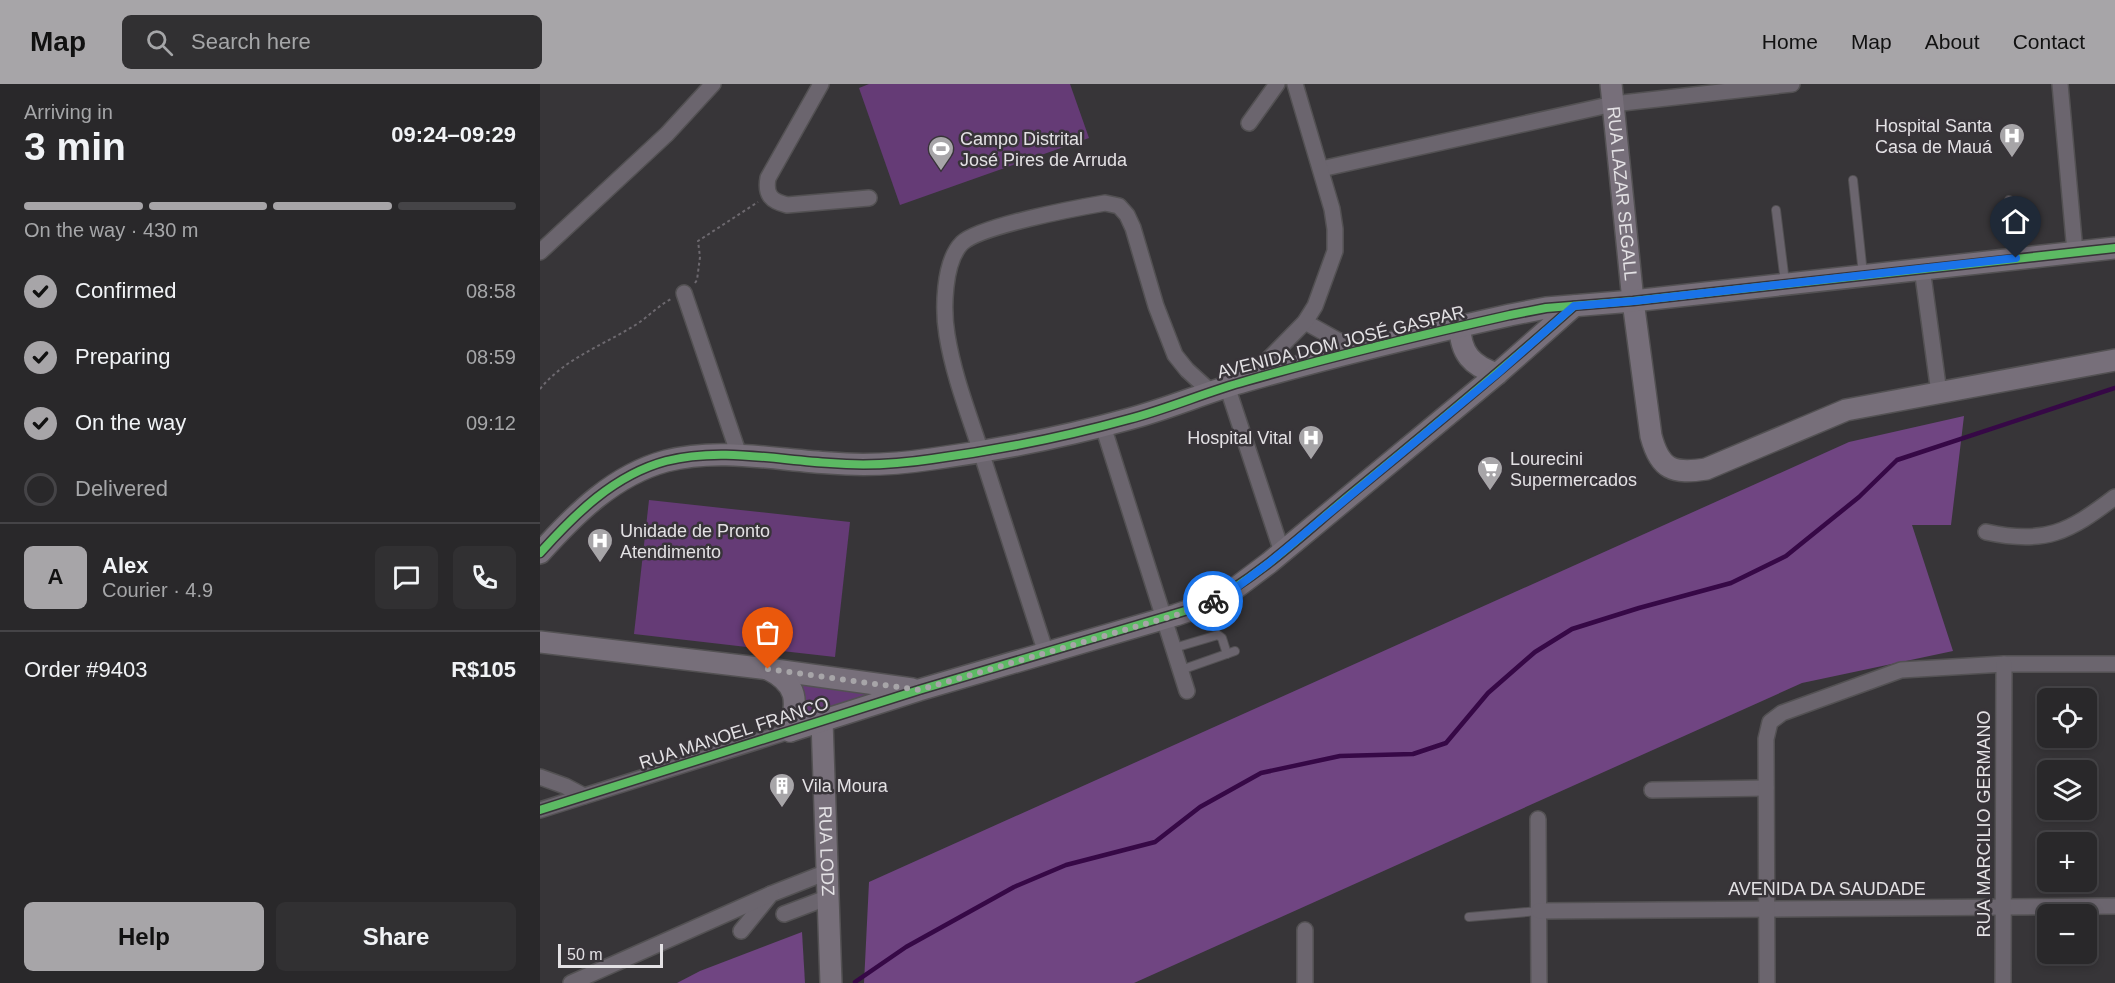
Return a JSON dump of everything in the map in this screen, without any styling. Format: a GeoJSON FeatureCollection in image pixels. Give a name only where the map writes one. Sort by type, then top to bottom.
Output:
{"type":"FeatureCollection","features":[{"type":"Feature","properties":{"kind":"street"},"geometry":{"type":"LineString","coordinates":[[540,252],[667,134],[713,84]]}},
{"type":"Feature","properties":{"kind":"street"},"geometry":{"type":"LineString","coordinates":[[821,84],[768,178],[766,187],[768,196],[774,202],[787,205],[869,198]]}},
{"type":"Feature","properties":{"kind":"street"},"geometry":{"type":"LineString","coordinates":[[1249,123],[1277,84]]}},
{"type":"Feature","properties":{"kind":"street"},"geometry":{"type":"LineString","coordinates":[[1247,380],[1305,322],[1315,306],[1335,251],[1332,209],[1295,84]]}},
{"type":"Feature","properties":{"kind":"street"},"geometry":{"type":"LineString","coordinates":[[1321,169],[1612,94],[1792,84]]}},
{"type":"Feature","properties":{"kind":"street"},"geometry":{"type":"LineString","coordinates":[[2060,84],[2075,252]]}},
{"type":"Feature","properties":{"kind":"street","name":"RUA LAZAR SEGALL"},"geometry":{"type":"LineString","coordinates":[[1612,94],[1650,436],[1661,463],[1674,469],[1690,471],[1706,469],[1846,410],[1939,393]]}},
{"type":"Feature","properties":{"kind":"street"},"geometry":{"type":"LineString","coordinates":[[1046,652],[959,388],[947,334],[945,302],[952,260],[961,244],[984,231],[1105,203],[1119,206],[1127,215],[1133,228],[1156,306],[1175,355],[1187,370],[1218,389],[1282,552]]}},
{"type":"Feature","properties":{"kind":"street","name":"AVENIDA DOM JOSÉ GASPAR"},"geometry":{"type":"LineString","coordinates":[[540,553],[570,521],[625,476],[667,460],[739,455],[832,464],[878,465],[930,460],[1048,439],[1131,419],[1247,380],[1510,315],[1574,306],[2115,248]]}},
{"type":"Feature","properties":{"kind":"street"},"geometry":{"type":"LineString","coordinates":[[1922,268],[1939,393],[2115,360]]}},
{"type":"Feature","properties":{"kind":"street"},"geometry":{"type":"LineString","coordinates":[[684,293],[739,455]]}},
{"type":"Feature","properties":{"kind":"street","name":"RUA MANOEL FRANCO"},"geometry":{"type":"LineString","coordinates":[[540,810],[919,690],[1205,605],[1229,593],[1282,552],[1497,374],[1574,306]]}},
{"type":"Feature","properties":{"kind":"street"},"geometry":{"type":"LineString","coordinates":[[1510,315],[1516,320],[1522,332],[1524,342],[1521,352]]}},
{"type":"Feature","properties":{"kind":"street"},"geometry":{"type":"LineString","coordinates":[[1305,322],[1359,352]]}},
{"type":"Feature","properties":{"kind":"street"},"geometry":{"type":"LineString","coordinates":[[1460,326],[1462,345],[1470,359],[1480,369],[1497,374]]}},
{"type":"Feature","properties":{"kind":"street"},"geometry":{"type":"LineString","coordinates":[[1103,426],[1187,691]]}},
{"type":"Feature","properties":{"kind":"street"},"geometry":{"type":"LineString","coordinates":[[1986,532],[2007,537],[2031,538],[2053,534],[2082,522],[2115,497]]}},
{"type":"Feature","properties":{"kind":"street"},"geometry":{"type":"LineString","coordinates":[[540,642],[768,669],[919,690]]}},
{"type":"Feature","properties":{"kind":"street"},"geometry":{"type":"LineString","coordinates":[[1767,983],[1766,739],[1770,722],[1782,713],[1901,670],[2004,664],[2115,664]]}},
{"type":"Feature","properties":{"kind":"street","name":"RUA MARCILIO GERMANO"},"geometry":{"type":"LineString","coordinates":[[2003,983],[2004,664]]}},
{"type":"Feature","properties":{"kind":"street"},"geometry":{"type":"LineString","coordinates":[[768,669],[782,676],[794,695],[790,731]]}},
{"type":"Feature","properties":{"kind":"street","name":"RUA LODZ"},"geometry":{"type":"LineString","coordinates":[[822,721],[831,983]]}},
{"type":"Feature","properties":{"kind":"street"},"geometry":{"type":"LineString","coordinates":[[540,777],[584,796]]}},
{"type":"Feature","properties":{"kind":"street"},"geometry":{"type":"LineString","coordinates":[[1652,790],[1766,788]]}},
{"type":"Feature","properties":{"kind":"street"},"geometry":{"type":"LineString","coordinates":[[1538,819],[1539,983]]}},
{"type":"Feature","properties":{"kind":"street"},"geometry":{"type":"LineString","coordinates":[[571,983],[826,872]]}},
{"type":"Feature","properties":{"kind":"street"},"geometry":{"type":"LineString","coordinates":[[741,931],[771,894]]}},
{"type":"Feature","properties":{"kind":"street"},"geometry":{"type":"LineString","coordinates":[[784,914],[828,897]]}},
{"type":"Feature","properties":{"kind":"street","name":"AVENIDA DA SAUDADE"},"geometry":{"type":"LineString","coordinates":[[1539,911],[2115,906]]}},
{"type":"Feature","properties":{"kind":"street"},"geometry":{"type":"LineString","coordinates":[[1305,930],[1305,983]]}},
{"type":"Feature","properties":{"kind":"lane"},"geometry":{"type":"LineString","coordinates":[[1854,180],[1864,275]]}},
{"type":"Feature","properties":{"kind":"lane"},"geometry":{"type":"LineString","coordinates":[[2009,200],[2016,258]]}},
{"type":"Feature","properties":{"kind":"lane"},"geometry":{"type":"LineString","coordinates":[[1776,210],[1786,284]]}},
{"type":"Feature","properties":{"kind":"lane"},"geometry":{"type":"LineString","coordinates":[[1174,648],[1218,635],[1231,652],[1180,669]]}},
{"type":"Feature","properties":{"kind":"lane"},"geometry":{"type":"LineString","coordinates":[[1469,917],[1539,911]]}},
{"type":"Feature","properties":{"kind":"path"},"geometry":{"type":"LineString","coordinates":[[540,389],[581,354],[638,323],[661,304],[684,293],[697,280],[700,257],[698,241],[768,196]]}},
{"type":"Feature","properties":{"kind":"shaded area","name":"Campo Distrital José Pires de Arruda"},"geometry":{"type":"Polygon","coordinates":[[[869,84],[1070,84],[1089,138],[900,205],[859,88],[869,84]]]}},
{"type":"Feature","properties":{"kind":"shaded area"},"geometry":{"type":"Polygon","coordinates":[[[1964,416],[1951,525],[1912,525],[1953,651],[1802,683],[1134,983],[864,983],[869,882],[1849,442],[1964,416]]]}},
{"type":"Feature","properties":{"kind":"shaded area"},"geometry":{"type":"Polygon","coordinates":[[[649,500],[850,522],[835,657],[634,634],[649,500]]]}},
{"type":"Feature","properties":{"kind":"shaded area"},"geometry":{"type":"Polygon","coordinates":[[[793,678],[887,692],[800,723],[793,678]]]}},
{"type":"Feature","properties":{"kind":"shaded area"},"geometry":{"type":"Polygon","coordinates":[[[802,932],[805,983],[677,983],[700,971],[802,932]]]}},
{"type":"Feature","properties":{"kind":"waterway"},"geometry":{"type":"LineString","coordinates":[[855,982],[906,947],[1014,887],[1066,865],[1155,842],[1200,807],[1261,773],[1340,756],[1413,754],[1446,743],[1488,693],[1535,652],[1572,629],[1731,583],[1786,556],[1859,497],[1897,460],[2115,388]]}},
{"type":"Feature","properties":{"kind":"cycle path"},"geometry":{"type":"LineString","coordinates":[[540,553],[582,510],[613,486],[647,467],[686,457],[727,455],[869,464],[907,462],[957,455],[1105,426],[1231,385],[1311,363],[1443,330],[1546,308],[1633,301],[2115,248]]}},
{"type":"Feature","properties":{"kind":"cycle path"},"geometry":{"type":"LineString","coordinates":[[540,810],[919,690],[1205,605],[1225,594],[1280,554],[1463,402],[1574,306]]}},
{"type":"Feature","properties":{"kind":"way so far"},"geometry":{"type":"LineString","coordinates":[[768,669],[919,690],[1176,615],[1213,601]]}},
{"type":"Feature","properties":{"kind":"place","name":"Hospital Santa Casa de Mauá"},"geometry":{"type":"Point","coordinates":[2012,159]}},
{"type":"Feature","properties":{"kind":"place","name":"Campo Distrital José Pires de Arruda"},"geometry":{"type":"Point","coordinates":[941,172]}},
{"type":"Feature","properties":{"kind":"place","name":"Hospital Vital"},"geometry":{"type":"Point","coordinates":[1311,461]}},
{"type":"Feature","properties":{"kind":"place","name":"Lourecini Supermercados"},"geometry":{"type":"Point","coordinates":[1490,492]}},
{"type":"Feature","properties":{"kind":"place","name":"Unidade de Pronto Atendimento"},"geometry":{"type":"Point","coordinates":[600,564]}},
{"type":"Feature","properties":{"kind":"place","name":"Vila Moura"},"geometry":{"type":"Point","coordinates":[782,809]}},
{"type":"Feature","properties":{"kind":"route"},"geometry":{"type":"LineString","coordinates":[[1213,601],[1229,593],[1269,563],[1497,374],[1574,306],[2016,258]]}}]}
